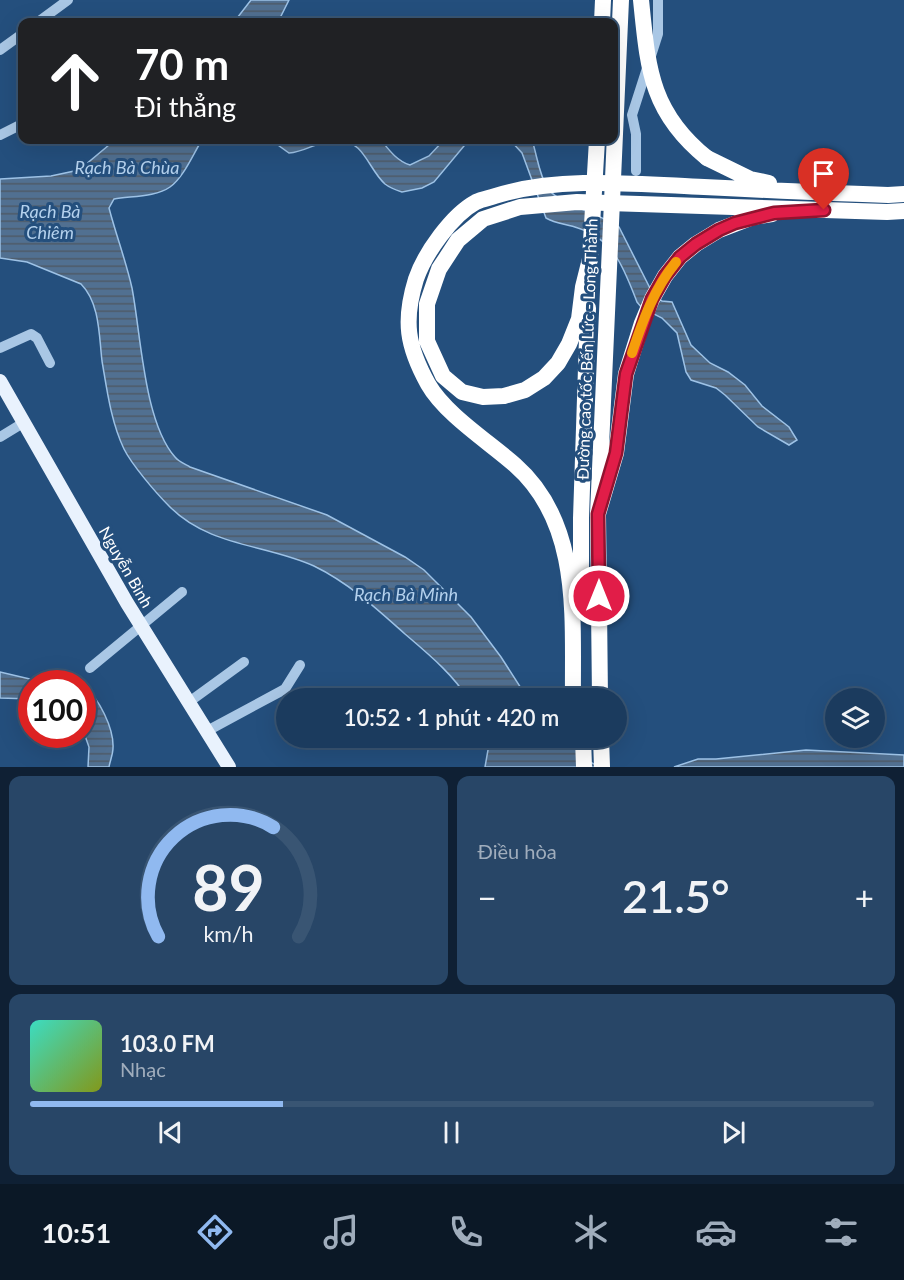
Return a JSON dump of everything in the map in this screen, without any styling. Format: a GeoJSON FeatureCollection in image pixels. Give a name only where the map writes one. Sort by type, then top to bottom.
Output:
{"type":"FeatureCollection","features":[{"type":"Feature","properties":{"kind":"highway"},"geometry":{"type":"LineString","coordinates":[[602,18],[603,0]]}},
{"type":"Feature","properties":{"kind":"highway","name":"Đường cao tốc Bến Lức - Long Thành"},"geometry":{"type":"LineString","coordinates":[[618,67],[621,0]]}},
{"type":"Feature","properties":{"kind":"highway"},"geometry":{"type":"LineString","coordinates":[[641,0],[645,48],[652,80],[660,103],[679,131],[707,158],[750,179],[808,192]]}},
{"type":"Feature","properties":{"kind":"highway"},"geometry":{"type":"LineString","coordinates":[[597,144],[590,259],[583,287],[579,319],[569,344],[558,363],[544,378],[525,390],[504,396],[483,397],[462,392],[442,376],[427,341],[427,304],[439,269],[458,240],[483,219],[520,207],[576,202],[824,210],[886,212],[904,211]]}},
{"type":"Feature","properties":{"kind":"highway","name":"Đường cao tốc Bến Lức - Long Thành"},"geometry":{"type":"LineString","coordinates":[[600,688],[598,514],[615,144]]}},
{"type":"Feature","properties":{"kind":"highway"},"geometry":{"type":"LineString","coordinates":[[573,688],[573,602],[568,563],[558,528],[541,496],[518,468],[452,412],[429,386],[409,341],[409,302],[422,262],[447,227],[476,202],[517,190],[575,185],[639,184],[904,194]]}},
{"type":"Feature","properties":{"kind":"highway"},"geometry":{"type":"LineString","coordinates":[[598,514],[616,453],[626,374],[652,299],[665,276],[680,257],[719,230],[753,217],[774,213],[824,210]]}},
{"type":"Feature","properties":{"kind":"highway","name":"Đường cao tốc Bến Lức - Long Thành"},"geometry":{"type":"LineString","coordinates":[[582,688],[581,518],[590,259]]}},
{"type":"Feature","properties":{"kind":"highway"},"geometry":{"type":"LineString","coordinates":[[574,748],[575,767]]}},
{"type":"Feature","properties":{"kind":"highway"},"geometry":{"type":"LineString","coordinates":[[583,748],[584,767]]}},
{"type":"Feature","properties":{"kind":"highway"},"geometry":{"type":"LineString","coordinates":[[601,748],[602,767]]}},
{"type":"Feature","properties":{"kind":"main road","name":"Nguyễn Bình"},"geometry":{"type":"LineString","coordinates":[[0,381],[142,627],[229,767]]}},
{"type":"Feature","properties":{"kind":"street"},"geometry":{"type":"LineString","coordinates":[[43,18],[68,0]]}},
{"type":"Feature","properties":{"kind":"street"},"geometry":{"type":"LineString","coordinates":[[636,171],[636,134],[632,115],[658,34],[658,0]]}},
{"type":"Feature","properties":{"kind":"street"},"geometry":{"type":"LineString","coordinates":[[0,50],[18,37]]}},
{"type":"Feature","properties":{"kind":"street"},"geometry":{"type":"LineString","coordinates":[[0,135],[18,126]]}},
{"type":"Feature","properties":{"kind":"street"},"geometry":{"type":"LineString","coordinates":[[0,348],[31,334],[37,338],[50,363]]}},
{"type":"Feature","properties":{"kind":"street"},"geometry":{"type":"LineString","coordinates":[[0,437],[23,423]]}},
{"type":"Feature","properties":{"kind":"street"},"geometry":{"type":"LineString","coordinates":[[90,668],[182,592]]}},
{"type":"Feature","properties":{"kind":"street"},"geometry":{"type":"LineString","coordinates":[[189,702],[244,662]]}},
{"type":"Feature","properties":{"kind":"street"},"geometry":{"type":"LineString","coordinates":[[207,731],[285,689],[300,665]]}},
{"type":"Feature","properties":{"kind":"water"},"geometry":{"type":"Polygon","coordinates":[[[251,0],[289,0],[280,18],[237,18],[251,0]]]}},
{"type":"Feature","properties":{"kind":"water","name":"Rạch Bà Minh"},"geometry":{"type":"Polygon","coordinates":[[[110,144],[200,144],[184,171],[170,187],[151,194],[114,199],[109,208],[132,288],[150,401],[165,442],[180,462],[190,467],[327,515],[405,557],[424,570],[471,617],[521,688],[460,688],[439,664],[351,588],[314,566],[202,530],[169,506],[138,471],[124,449],[110,406],[98,320],[87,292],[81,284],[27,262],[0,258],[0,179],[51,176],[79,170],[110,144]]]}},
{"type":"Feature","properties":{"kind":"water"},"geometry":{"type":"Polygon","coordinates":[[[277,144],[318,144],[289,153],[277,144]]]}},
{"type":"Feature","properties":{"kind":"water"},"geometry":{"type":"Polygon","coordinates":[[[352,144],[384,144],[397,158],[410,165],[429,156],[440,144],[466,144],[434,182],[422,188],[402,192],[385,184],[352,144]]]}},
{"type":"Feature","properties":{"kind":"water"},"geometry":{"type":"Polygon","coordinates":[[[514,144],[533,144],[542,178],[553,194],[619,227],[654,296],[662,301],[672,302],[691,345],[710,363],[728,372],[745,385],[762,406],[789,427],[797,440],[789,445],[758,427],[716,388],[691,380],[686,372],[677,333],[662,318],[642,308],[637,302],[628,278],[610,248],[591,233],[546,218],[522,153],[514,144]]]}},
{"type":"Feature","properties":{"kind":"water"},"geometry":{"type":"Polygon","coordinates":[[[0,672],[18,676],[18,699],[0,698],[0,672]]]}},
{"type":"Feature","properties":{"kind":"water"},"geometry":{"type":"Polygon","coordinates":[[[96,699],[111,732],[113,753],[109,767],[88,767],[89,748],[96,748],[96,699]]]}},
{"type":"Feature","properties":{"kind":"water"},"geometry":{"type":"Polygon","coordinates":[[[488,748],[575,748],[588,761],[600,767],[485,767],[488,748]]]}},
{"type":"Feature","properties":{"kind":"water"},"geometry":{"type":"Polygon","coordinates":[[[806,750],[904,755],[904,767],[674,767],[698,759],[806,750]]]}},
{"type":"Feature","properties":{"kind":"slow traffic"},"geometry":{"type":"LineString","coordinates":[[632,353],[652,299],[676,262]]}},
{"type":"Feature","properties":{"kind":"route"},"geometry":{"type":"LineString","coordinates":[[599,596],[598,514],[616,453],[626,374],[652,299],[665,276],[680,257],[696,244],[735,223],[774,213],[824,210]]}},
{"type":"Feature","properties":{"kind":"water label","name":"Rạch Bà Chùa"},"geometry":{"type":"Point","coordinates":[127,168]}},
{"type":"Feature","properties":{"kind":"water label","name":"Rạch Bà Chiêm"},"geometry":{"type":"Point","coordinates":[50,222]}}]}
